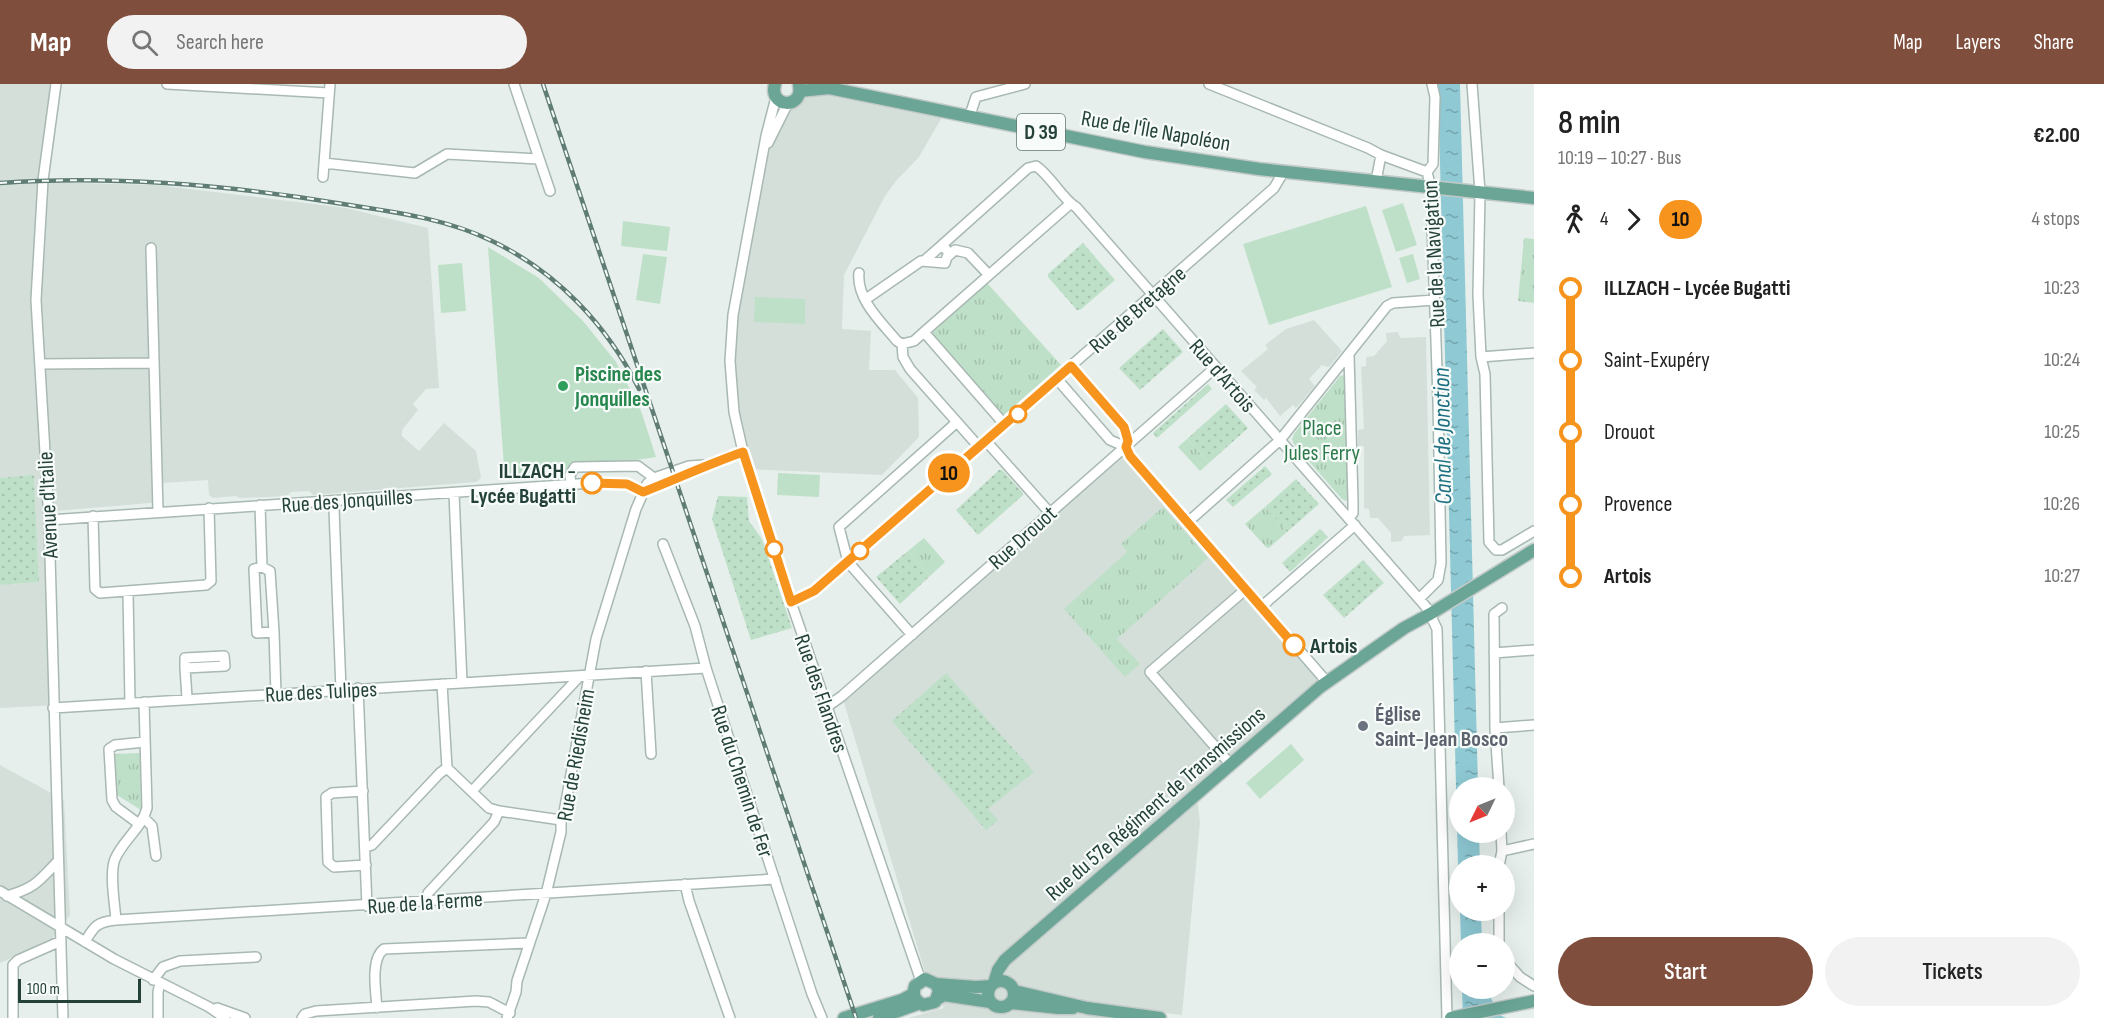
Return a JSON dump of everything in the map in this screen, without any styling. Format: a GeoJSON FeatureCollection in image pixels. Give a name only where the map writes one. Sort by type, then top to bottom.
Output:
{"type":"FeatureCollection","features":[{"type":"Feature","properties":{"kind":"main road"},"geometry":{"type":"LineString","coordinates":[[775,84],[776,97],[781,102],[788,103],[797,98],[799,88]]}},
{"type":"Feature","properties":{"kind":"main road","name":"Rue de l'Île Napoléon"},"geometry":{"type":"LineString","coordinates":[[799,88],[826,86],[1145,152],[1284,171],[1434,187]]}},
{"type":"Feature","properties":{"kind":"main road","name":"D 39"},"geometry":{"type":"LineString","coordinates":[[1434,187],[1534,198]]}},
{"type":"Feature","properties":{"kind":"main road"},"geometry":{"type":"LineString","coordinates":[[1426,607],[1445,601],[1534,550]]}},
{"type":"Feature","properties":{"kind":"main road","name":"Rue du 57e Régiment de Transmissions"},"geometry":{"type":"LineString","coordinates":[[1004,989],[1001,965],[1327,682],[1404,628],[1426,607]]}},
{"type":"Feature","properties":{"kind":"main road"},"geometry":{"type":"LineString","coordinates":[[917,998],[915,986],[921,981],[929,980],[936,984],[1004,989],[1058,1008],[1087,1008],[1160,1018]]}},
{"type":"Feature","properties":{"kind":"main road"},"geometry":{"type":"LineString","coordinates":[[936,984],[939,991],[937,999]]}},
{"type":"Feature","properties":{"kind":"main road"},"geometry":{"type":"LineString","coordinates":[[990,1002],[988,993],[1004,989]]}},
{"type":"Feature","properties":{"kind":"main road"},"geometry":{"type":"LineString","coordinates":[[844,1018],[902,1000],[917,998],[931,1004],[944,995],[990,1002],[1001,1008],[1004,989]]}},
{"type":"Feature","properties":{"kind":"main road"},"geometry":{"type":"LineString","coordinates":[[879,1018],[917,998]]}},
{"type":"Feature","properties":{"kind":"main road"},"geometry":{"type":"LineString","coordinates":[[1452,1017],[1534,1001]]}},
{"type":"Feature","properties":{"kind":"street","name":"Avenue d'Italie"},"geometry":{"type":"LineString","coordinates":[[56,84],[43,180],[37,288],[49,520],[63,1018]]}},
{"type":"Feature","properties":{"kind":"street"},"geometry":{"type":"LineString","coordinates":[[167,84],[330,88],[323,177]]}},
{"type":"Feature","properties":{"kind":"street"},"geometry":{"type":"LineString","coordinates":[[514,84],[550,191]]}},
{"type":"Feature","properties":{"kind":"street"},"geometry":{"type":"LineString","coordinates":[[969,117],[976,97],[1025,84]]}},
{"type":"Feature","properties":{"kind":"street"},"geometry":{"type":"LineString","coordinates":[[1209,84],[1427,172]]}},
{"type":"Feature","properties":{"kind":"street","name":"Rue de la Navigation"},"geometry":{"type":"LineString","coordinates":[[1426,607],[1438,580],[1441,563],[1432,225],[1434,187],[1427,172],[1433,164],[1435,97],[1432,84]]}},
{"type":"Feature","properties":{"kind":"street"},"geometry":{"type":"LineString","coordinates":[[1472,84],[1481,357],[1485,374],[1489,542],[1496,550],[1502,550],[1534,531]]}},
{"type":"Feature","properties":{"kind":"street","name":"Rue des Flandres"},"geometry":{"type":"LineString","coordinates":[[776,97],[766,136],[731,330],[732,398],[743,452],[791,602],[921,981]]}},
{"type":"Feature","properties":{"kind":"street","name":"Rue des Flandres"},"geometry":{"type":"LineString","coordinates":[[764,153],[788,103]]}},
{"type":"Feature","properties":{"kind":"street"},"geometry":{"type":"LineString","coordinates":[[324,163],[415,173],[447,154],[538,159]]}},
{"type":"Feature","properties":{"kind":"street"},"geometry":{"type":"LineString","coordinates":[[1376,181],[1381,155]]}},
{"type":"Feature","properties":{"kind":"street","name":"Rue d'Artois"},"geometry":{"type":"LineString","coordinates":[[942,245],[1028,168],[1036,166],[1060,189],[1070,204],[1076,207],[1426,607]]}},
{"type":"Feature","properties":{"kind":"street","name":"Rue de Bretagne"},"geometry":{"type":"LineString","coordinates":[[791,602],[810,595],[1005,425],[1274,188],[1284,171]]}},
{"type":"Feature","properties":{"kind":"street"},"geometry":{"type":"LineString","coordinates":[[902,344],[914,341],[1070,204]]}},
{"type":"Feature","properties":{"kind":"street"},"geometry":{"type":"LineString","coordinates":[[866,299],[925,260],[942,245],[950,254]]}},
{"type":"Feature","properties":{"kind":"street"},"geometry":{"type":"LineString","coordinates":[[151,248],[158,512]]}},
{"type":"Feature","properties":{"kind":"street"},"geometry":{"type":"LineString","coordinates":[[925,260],[945,263],[955,250],[964,250],[988,274]]}},
{"type":"Feature","properties":{"kind":"street"},"geometry":{"type":"LineString","coordinates":[[859,273],[860,285],[871,310],[902,344],[903,357],[910,369],[957,422],[983,444],[1050,513]]}},
{"type":"Feature","properties":{"kind":"street"},"geometry":{"type":"LineString","coordinates":[[1188,522],[1280,440],[1387,306],[1393,303],[1434,300]]}},
{"type":"Feature","properties":{"kind":"street"},"geometry":{"type":"LineString","coordinates":[[924,332],[1005,425]]}},
{"type":"Feature","properties":{"kind":"street"},"geometry":{"type":"LineString","coordinates":[[1481,357],[1534,353]]}},
{"type":"Feature","properties":{"kind":"street"},"geometry":{"type":"LineString","coordinates":[[1261,607],[1352,521],[1353,462],[1349,355]]}},
{"type":"Feature","properties":{"kind":"street"},"geometry":{"type":"LineString","coordinates":[[40,364],[153,363]]}},
{"type":"Feature","properties":{"kind":"street"},"geometry":{"type":"LineString","coordinates":[[1071,366],[1124,427],[1128,441],[1126,447],[1130,456],[1327,682]]}},
{"type":"Feature","properties":{"kind":"street","name":"Rue Drouot"},"geometry":{"type":"LineString","coordinates":[[828,706],[912,635],[1216,367]]}},
{"type":"Feature","properties":{"kind":"street"},"geometry":{"type":"LineString","coordinates":[[1057,379],[1110,440],[1126,447]]}},
{"type":"Feature","properties":{"kind":"street"},"geometry":{"type":"LineString","coordinates":[[912,635],[848,562],[839,532],[840,525],[957,422]]}},
{"type":"Feature","properties":{"kind":"street"},"geometry":{"type":"LineString","coordinates":[[571,485],[570,475],[575,467],[638,466],[654,478],[743,452]]}},
{"type":"Feature","properties":{"kind":"street"},"geometry":{"type":"LineString","coordinates":[[643,492],[694,472],[704,465]]}},
{"type":"Feature","properties":{"kind":"street","name":"Rue de Riedisheim"},"geometry":{"type":"LineString","coordinates":[[508,1015],[546,894],[561,832],[561,820],[585,696],[584,676],[636,508],[647,484],[654,478]]}},
{"type":"Feature","properties":{"kind":"street","name":"Rue des Jonquilles"},"geometry":{"type":"LineString","coordinates":[[49,520],[571,485],[620,483],[643,492]]}},
{"type":"Feature","properties":{"kind":"street"},"geometry":{"type":"LineString","coordinates":[[454,493],[462,683]]}},
{"type":"Feature","properties":{"kind":"street"},"geometry":{"type":"LineString","coordinates":[[260,505],[262,567]]}},
{"type":"Feature","properties":{"kind":"street"},"geometry":{"type":"LineString","coordinates":[[93,516],[95,589],[100,593],[128,592],[206,585],[211,581],[209,508]]}},
{"type":"Feature","properties":{"kind":"street"},"geometry":{"type":"LineString","coordinates":[[334,508],[341,690]]}},
{"type":"Feature","properties":{"kind":"street","name":"Rue du Chemin de Fer"},"geometry":{"type":"LineString","coordinates":[[663,544],[695,626],[706,668],[812,994],[822,1018]]}},
{"type":"Feature","properties":{"kind":"street"},"geometry":{"type":"LineString","coordinates":[[274,632],[257,633],[254,568],[262,567],[270,571],[274,632],[276,694]]}},
{"type":"Feature","properties":{"kind":"street"},"geometry":{"type":"LineString","coordinates":[[1231,765],[1150,672],[1246,589]]}},
{"type":"Feature","properties":{"kind":"street"},"geometry":{"type":"LineString","coordinates":[[128,592],[130,703]]}},
{"type":"Feature","properties":{"kind":"street"},"geometry":{"type":"LineString","coordinates":[[1426,607],[1437,628],[1452,1017]]}},
{"type":"Feature","properties":{"kind":"street"},"geometry":{"type":"LineString","coordinates":[[1498,777],[1495,728],[1494,614],[1502,608]]}},
{"type":"Feature","properties":{"kind":"street"},"geometry":{"type":"LineString","coordinates":[[1494,653],[1534,650]]}},
{"type":"Feature","properties":{"kind":"street"},"geometry":{"type":"LineString","coordinates":[[185,668],[187,698]]}},
{"type":"Feature","properties":{"kind":"street","name":"Rue des Tulipes"},"geometry":{"type":"LineString","coordinates":[[53,708],[706,668]]}},
{"type":"Feature","properties":{"kind":"street"},"geometry":{"type":"LineString","coordinates":[[646,671],[651,754]]}},
{"type":"Feature","properties":{"kind":"street"},"geometry":{"type":"LineString","coordinates":[[472,791],[567,690],[584,676]]}},
{"type":"Feature","properties":{"kind":"street"},"geometry":{"type":"LineString","coordinates":[[559,678],[567,690],[585,696]]}},
{"type":"Feature","properties":{"kind":"street"},"geometry":{"type":"LineString","coordinates":[[442,684],[447,768],[489,808],[561,820]]}},
{"type":"Feature","properties":{"kind":"street"},"geometry":{"type":"LineString","coordinates":[[358,688],[367,906]]}},
{"type":"Feature","properties":{"kind":"street"},"geometry":{"type":"LineString","coordinates":[[116,920],[113,869],[115,859],[142,821],[147,808],[144,702]]}},
{"type":"Feature","properties":{"kind":"street"},"geometry":{"type":"LineString","coordinates":[[1495,728],[1534,725]]}},
{"type":"Feature","properties":{"kind":"street"},"geometry":{"type":"LineString","coordinates":[[145,742],[115,745],[110,749],[112,800],[116,807],[152,826],[156,856]]}},
{"type":"Feature","properties":{"kind":"street"},"geometry":{"type":"LineString","coordinates":[[366,847],[372,845],[440,772],[447,768]]}},
{"type":"Feature","properties":{"kind":"street"},"geometry":{"type":"LineString","coordinates":[[363,791],[332,793],[326,797],[328,862],[334,867],[366,865]]}},
{"type":"Feature","properties":{"kind":"street"},"geometry":{"type":"LineString","coordinates":[[426,901],[428,893],[494,822],[499,811]]}},
{"type":"Feature","properties":{"kind":"street"},"geometry":{"type":"LineString","coordinates":[[1502,843],[1502,855]]}},
{"type":"Feature","properties":{"kind":"street"},"geometry":{"type":"LineString","coordinates":[[1503,851],[1534,844]]}},
{"type":"Feature","properties":{"kind":"street"},"geometry":{"type":"LineString","coordinates":[[4,893],[29,890],[37,885],[57,861]]}},
{"type":"Feature","properties":{"kind":"street","name":"Rue de la Ferme"},"geometry":{"type":"LineString","coordinates":[[85,942],[97,925],[116,920],[775,879]]}},
{"type":"Feature","properties":{"kind":"street"},"geometry":{"type":"LineString","coordinates":[[685,884],[730,1018]]}},
{"type":"Feature","properties":{"kind":"street"},"geometry":{"type":"LineString","coordinates":[[4,893],[85,942],[209,1007],[225,1018]]}},
{"type":"Feature","properties":{"kind":"street"},"geometry":{"type":"LineString","coordinates":[[13,1018],[14,965],[18,960],[61,941]]}},
{"type":"Feature","properties":{"kind":"street"},"geometry":{"type":"LineString","coordinates":[[377,1008],[375,961],[379,953],[384,950],[530,943]]}},
{"type":"Feature","properties":{"kind":"street"},"geometry":{"type":"LineString","coordinates":[[158,1018],[157,981],[163,967],[180,961],[255,957]]}},
{"type":"Feature","properties":{"kind":"street"},"geometry":{"type":"LineString","coordinates":[[1515,971],[1534,986]]}},
{"type":"Feature","properties":{"kind":"street"},"geometry":{"type":"LineString","coordinates":[[302,1018],[305,1014],[316,1011],[476,1001],[489,1002],[508,1015]]}},
{"type":"Feature","properties":{"kind":"street"},"geometry":{"type":"LineString","coordinates":[[209,1007],[245,1018]]}},
{"type":"Feature","properties":{"kind":"shaded area"},"geometry":{"type":"Polygon","coordinates":[[[0,84],[55,84],[38,182],[157,185],[346,208],[428,228],[439,388],[426,389],[413,404],[418,410],[402,430],[402,436],[419,451],[444,423],[476,451],[481,478],[476,482],[313,495],[309,491],[291,492],[287,496],[240,498],[235,496],[213,498],[209,495],[208,480],[162,483],[162,502],[55,511],[58,705],[0,708],[0,585],[39,582],[34,476],[0,478],[0,84]]]}},
{"type":"Feature","properties":{"kind":"shaded area"},"geometry":{"type":"Polygon","coordinates":[[[829,88],[945,112],[919,157],[885,196],[844,275],[842,329],[871,331],[869,370],[895,370],[918,398],[919,437],[882,475],[748,469],[743,452],[730,344],[764,153],[776,125],[797,98],[829,88]]]}},
{"type":"Feature","properties":{"kind":"shaded area"},"geometry":{"type":"Polygon","coordinates":[[[1314,320],[1342,351],[1330,366],[1322,365],[1309,379],[1315,386],[1296,408],[1293,405],[1280,416],[1266,398],[1264,400],[1254,390],[1257,387],[1241,371],[1268,349],[1265,345],[1286,329],[1314,320]]]}},
{"type":"Feature","properties":{"kind":"shaded area"},"geometry":{"type":"Polygon","coordinates":[[[1398,332],[1400,338],[1426,337],[1430,535],[1404,536],[1402,541],[1391,542],[1391,533],[1378,518],[1370,518],[1369,509],[1364,508],[1364,446],[1358,446],[1358,430],[1364,429],[1361,367],[1366,366],[1366,357],[1374,356],[1387,341],[1386,333],[1398,332]]]}},
{"type":"Feature","properties":{"kind":"shaded area"},"geometry":{"type":"Polygon","coordinates":[[[1125,455],[1321,682],[1196,791],[1200,822],[1182,1015],[1139,1010],[1137,1018],[908,1018],[944,1008],[924,969],[842,696],[1125,455]]]}},
{"type":"Feature","properties":{"kind":"shaded area"},"geometry":{"type":"Polygon","coordinates":[[[0,765],[64,800],[70,915],[52,939],[0,963],[0,765]]]}},
{"type":"Feature","properties":{"kind":"green space"},"geometry":{"type":"Polygon","coordinates":[[[1403,203],[1417,245],[1396,252],[1382,210],[1403,203]]]}},
{"type":"Feature","properties":{"kind":"green space"},"geometry":{"type":"Polygon","coordinates":[[[1366,206],[1392,287],[1269,325],[1243,244],[1366,206]]]}},
{"type":"Feature","properties":{"kind":"green space"},"geometry":{"type":"Polygon","coordinates":[[[623,221],[670,227],[667,251],[621,246],[623,221]]]}},
{"type":"Feature","properties":{"kind":"green space"},"geometry":{"type":"Polygon","coordinates":[[[1524,238],[1534,239],[1534,303],[1518,301],[1524,238]]]}},
{"type":"Feature","properties":{"kind":"green space"},"geometry":{"type":"Polygon","coordinates":[[[1083,243],[1115,280],[1080,310],[1077,310],[1048,277],[1048,274],[1083,243]]]}},
{"type":"Feature","properties":{"kind":"green space","name":"Piscine des Jonquilles"},"geometry":{"type":"Polygon","coordinates":[[[488,247],[539,278],[583,321],[616,362],[641,411],[656,457],[505,480],[488,247]]]}},
{"type":"Feature","properties":{"kind":"green space"},"geometry":{"type":"Polygon","coordinates":[[[643,254],[667,257],[660,304],[636,300],[643,254]]]}},
{"type":"Feature","properties":{"kind":"green space"},"geometry":{"type":"Polygon","coordinates":[[[1413,254],[1420,279],[1407,283],[1399,258],[1413,254]]]}},
{"type":"Feature","properties":{"kind":"green space"},"geometry":{"type":"Polygon","coordinates":[[[462,263],[466,311],[441,313],[438,265],[462,263]]]}},
{"type":"Feature","properties":{"kind":"green space"},"geometry":{"type":"Polygon","coordinates":[[[987,283],[1061,365],[1003,416],[930,335],[987,283]]]}},
{"type":"Feature","properties":{"kind":"green space"},"geometry":{"type":"Polygon","coordinates":[[[755,297],[805,299],[805,324],[754,322],[755,297]]]}},
{"type":"Feature","properties":{"kind":"green space"},"geometry":{"type":"Polygon","coordinates":[[[1163,329],[1183,352],[1140,390],[1119,368],[1163,329]]]}},
{"type":"Feature","properties":{"kind":"green space","name":"Place Jules Ferry"},"geometry":{"type":"Polygon","coordinates":[[[1344,375],[1349,497],[1346,501],[1292,439],[1340,376],[1344,375]]]}},
{"type":"Feature","properties":{"kind":"green space"},"geometry":{"type":"Polygon","coordinates":[[[1208,384],[1212,389],[1157,438],[1153,433],[1208,384]]]}},
{"type":"Feature","properties":{"kind":"green space"},"geometry":{"type":"Polygon","coordinates":[[[1226,404],[1248,428],[1209,463],[1187,439],[1226,404]]]}},
{"type":"Feature","properties":{"kind":"green space"},"geometry":{"type":"Polygon","coordinates":[[[1187,439],[1209,463],[1200,471],[1178,447],[1187,439]]]}},
{"type":"Feature","properties":{"kind":"green space"},"geometry":{"type":"Polygon","coordinates":[[[1265,466],[1272,474],[1233,507],[1226,500],[1265,466]]]}},
{"type":"Feature","properties":{"kind":"green space"},"geometry":{"type":"Polygon","coordinates":[[[999,470],[1002,470],[1023,493],[978,535],[956,510],[999,470]]]}},
{"type":"Feature","properties":{"kind":"green space"},"geometry":{"type":"Polygon","coordinates":[[[778,473],[820,475],[819,497],[777,495],[778,473]]]}},
{"type":"Feature","properties":{"kind":"green space"},"geometry":{"type":"Polygon","coordinates":[[[34,475],[39,582],[0,585],[0,478],[34,475]]]}},
{"type":"Feature","properties":{"kind":"green space"},"geometry":{"type":"Polygon","coordinates":[[[1296,479],[1319,504],[1287,532],[1265,507],[1296,479]]]}},
{"type":"Feature","properties":{"kind":"green space"},"geometry":{"type":"Polygon","coordinates":[[[718,496],[747,497],[749,521],[762,539],[792,628],[751,640],[712,519],[718,496]]]}},
{"type":"Feature","properties":{"kind":"green space"},"geometry":{"type":"Polygon","coordinates":[[[1163,507],[1208,558],[1117,639],[1140,664],[1125,677],[1064,609],[1127,552],[1121,544],[1163,507]]]}},
{"type":"Feature","properties":{"kind":"green space"},"geometry":{"type":"Polygon","coordinates":[[[1265,507],[1287,532],[1269,548],[1245,524],[1265,507]]]}},
{"type":"Feature","properties":{"kind":"green space"},"geometry":{"type":"Polygon","coordinates":[[[1320,529],[1328,537],[1290,572],[1282,563],[1320,529]]]}},
{"type":"Feature","properties":{"kind":"green space"},"geometry":{"type":"Polygon","coordinates":[[[924,538],[945,562],[930,576],[908,551],[924,538]]]}},
{"type":"Feature","properties":{"kind":"green space"},"geometry":{"type":"Polygon","coordinates":[[[908,551],[930,576],[900,604],[876,577],[908,551]]]}},
{"type":"Feature","properties":{"kind":"green space"},"geometry":{"type":"Polygon","coordinates":[[[1363,560],[1384,583],[1344,618],[1323,595],[1363,560]]]}},
{"type":"Feature","properties":{"kind":"green space"},"geometry":{"type":"Polygon","coordinates":[[[946,673],[1034,772],[988,809],[998,820],[986,830],[892,721],[946,673]]]}},
{"type":"Feature","properties":{"kind":"green space"},"geometry":{"type":"Polygon","coordinates":[[[1291,744],[1304,760],[1260,799],[1246,783],[1291,744]]]}},
{"type":"Feature","properties":{"kind":"green space"},"geometry":{"type":"Polygon","coordinates":[[[140,753],[141,810],[117,795],[115,754],[140,753]]]}},
{"type":"Feature","properties":{"kind":"water"},"geometry":{"type":"Polygon","coordinates":[[[1438,84],[1460,84],[1478,777],[1456,777],[1438,84]]]}},
{"type":"Feature","properties":{"kind":"water"},"geometry":{"type":"Polygon","coordinates":[[[1457,843],[1479,843],[1480,855],[1458,855],[1457,843]]]}},
{"type":"Feature","properties":{"kind":"water"},"geometry":{"type":"Polygon","coordinates":[[[1460,921],[1481,921],[1482,933],[1461,933],[1460,921]]]}},
{"type":"Feature","properties":{"kind":"water"},"geometry":{"type":"Polygon","coordinates":[[[1462,999],[1491,999],[1500,1015],[1506,1018],[1463,1018],[1462,999]]]}},
{"type":"Feature","properties":{"kind":"railway"},"geometry":{"type":"LineString","coordinates":[[543,84],[856,1018]]}},
{"type":"Feature","properties":{"kind":"railway"},"geometry":{"type":"LineString","coordinates":[[0,183],[86,180],[172,183],[300,197],[438,221],[492,241],[538,268],[559,285],[596,322],[612,343],[639,389]]}},
{"type":"Feature","properties":{"kind":"bus line","name":"10"},"geometry":{"type":"LineString","coordinates":[[592,483],[627,484],[643,492],[694,472],[704,465],[743,452],[791,602],[810,595],[1071,366],[1124,427],[1128,441],[1126,447],[1130,456],[1294,645]]}},
{"type":"Feature","properties":{"kind":"place","name":"Piscine des Jonquilles"},"geometry":{"type":"Point","coordinates":[563,386]}},
{"type":"Feature","properties":{"kind":"place","name":"ILLZACH - Lycée Bugatti"},"geometry":{"type":"Point","coordinates":[592,483]}},
{"type":"Feature","properties":{"kind":"place","name":"Artois"},"geometry":{"type":"Point","coordinates":[1294,645]}},
{"type":"Feature","properties":{"kind":"place","name":"Église Saint-Jean Bosco"},"geometry":{"type":"Point","coordinates":[1363,726]}},
{"type":"Feature","properties":{"kind":"water label","name":"Canal de Jonction"},"geometry":{"type":"Point","coordinates":[1442,436]}}]}
